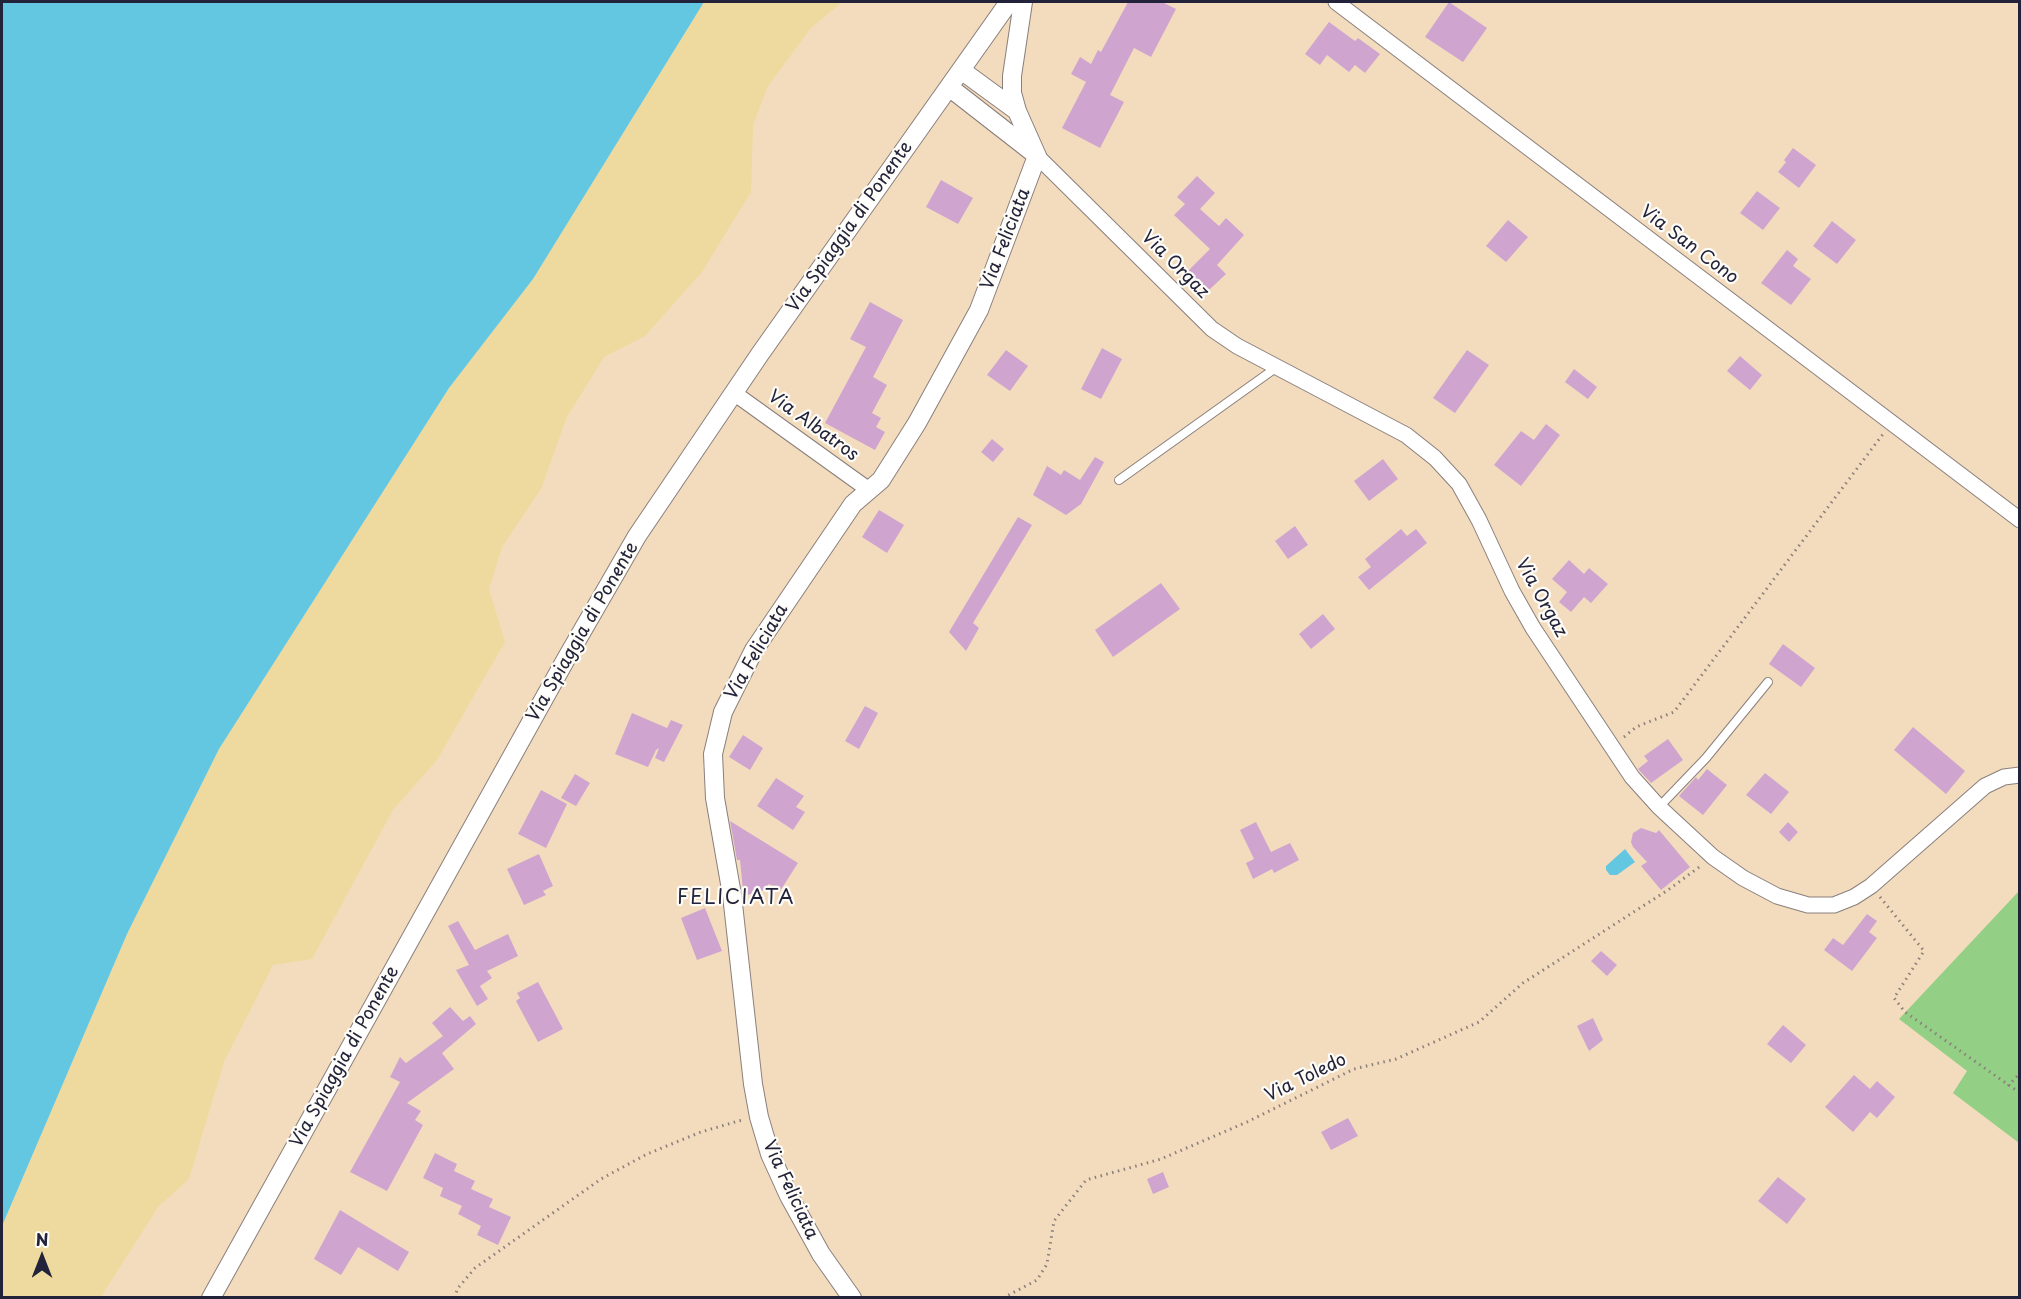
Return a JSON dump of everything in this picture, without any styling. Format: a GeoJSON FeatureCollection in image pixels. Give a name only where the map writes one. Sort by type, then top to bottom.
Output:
{"type":"FeatureCollection","features":[{"type":"Feature","properties":{"kind":"street","name":"Via Spiaggia di Ponente"},"geometry":{"type":"LineString","coordinates":[[211,1298],[631,546],[734,393],[1009,2]]}},
{"type":"Feature","properties":{"kind":"street"},"geometry":{"type":"LineString","coordinates":[[1023,2],[1012,76],[1012,93],[1017,111],[1037,156]]}},
{"type":"Feature","properties":{"kind":"street","name":"Via San Cono"},"geometry":{"type":"LineString","coordinates":[[1336,2],[2019,520]]}},
{"type":"Feature","properties":{"kind":"street"},"geometry":{"type":"LineString","coordinates":[[961,70],[1017,111]]}},
{"type":"Feature","properties":{"kind":"street"},"geometry":{"type":"LineString","coordinates":[[949,87],[1037,156]]}},
{"type":"Feature","properties":{"kind":"street","name":"Via Orgaz"},"geometry":{"type":"LineString","coordinates":[[1037,156],[1212,329],[1237,346],[1406,435],[1435,458],[1459,484],[1533,628],[1632,777],[1659,807],[1713,857],[1743,878],[1778,896],[1808,905],[1834,905],[1854,897],[1871,886],[1985,786],[2004,777],[2019,775]]}},
{"type":"Feature","properties":{"kind":"street","name":"Via Feliciata"},"geometry":{"type":"LineString","coordinates":[[852,1298],[821,1254],[789,1196],[770,1154],[759,1117],[732,896],[715,798],[713,754],[723,712],[754,650],[854,504],[881,480],[917,423],[979,310],[1037,156]]}},
{"type":"Feature","properties":{"kind":"street","name":"Via Albatros"},"geometry":{"type":"LineString","coordinates":[[734,393],[869,490]]}},
{"type":"Feature","properties":{"kind":"lane"},"geometry":{"type":"LineString","coordinates":[[1119,480],[1277,367]]}},
{"type":"Feature","properties":{"kind":"lane"},"geometry":{"type":"LineString","coordinates":[[1659,807],[1706,758],[1768,682]]}},
{"type":"Feature","properties":{"kind":"path"},"geometry":{"type":"LineString","coordinates":[[1612,749],[1636,727],[1674,712],[1892,423]]}},
{"type":"Feature","properties":{"kind":"path","name":"Via Toledo"},"geometry":{"type":"LineString","coordinates":[[1003,1298],[1037,1280],[1047,1264],[1054,1221],[1086,1180],[1161,1159],[1247,1122],[1354,1069],[1396,1059],[1479,1022],[1523,983],[1668,890],[1713,857]]}},
{"type":"Feature","properties":{"kind":"path"},"geometry":{"type":"LineString","coordinates":[[1871,886],[1924,951],[1894,998],[1905,1012],[2019,1093]]}},
{"type":"Feature","properties":{"kind":"path"},"geometry":{"type":"LineString","coordinates":[[2008,1086],[2019,1073]]}},
{"type":"Feature","properties":{"kind":"path"},"geometry":{"type":"LineString","coordinates":[[454,1298],[458,1288],[475,1268],[601,1179],[647,1154],[701,1132],[759,1117]]}},
{"type":"Feature","properties":{"kind":"green space"},"geometry":{"type":"Polygon","coordinates":[[[2019,891],[2019,1143],[1953,1093],[1967,1071],[1899,1019],[2019,891]]]}},
{"type":"Feature","properties":{"kind":"sand"},"geometry":{"type":"Polygon","coordinates":[[[704,2],[842,2],[811,28],[768,86],[753,125],[751,192],[702,272],[645,336],[604,357],[567,417],[541,489],[502,547],[489,589],[505,642],[437,760],[393,810],[312,959],[273,965],[224,1062],[189,1179],[158,1207],[101,1297],[2,1298],[2,1226],[127,934],[219,749],[449,388],[533,279],[704,2]]]}},
{"type":"Feature","properties":{"kind":"water"},"geometry":{"type":"Polygon","coordinates":[[[2,2],[704,2],[533,279],[449,388],[219,749],[127,934],[2,1226],[2,2]]]}},
{"type":"Feature","properties":{"kind":"water"},"geometry":{"type":"Polygon","coordinates":[[[1625,849],[1635,862],[1617,875],[1610,875],[1606,866],[1625,849]]]}},
{"type":"Feature","properties":{"kind":"building"},"geometry":{"type":"Polygon","coordinates":[[[1128,2],[1162,2],[1176,9],[1151,57],[1134,48],[1110,95],[1124,102],[1100,148],[1062,128],[1086,82],[1071,74],[1080,57],[1091,64],[1098,50],[1101,52],[1128,2]]]}},
{"type":"Feature","properties":{"kind":"building"},"geometry":{"type":"Polygon","coordinates":[[[1449,2],[1487,28],[1463,62],[1425,37],[1449,2]]]}},
{"type":"Feature","properties":{"kind":"building"},"geometry":{"type":"Polygon","coordinates":[[[1329,22],[1355,41],[1358,38],[1380,54],[1365,73],[1355,65],[1349,72],[1327,55],[1320,65],[1305,54],[1329,22]]]}},
{"type":"Feature","properties":{"kind":"building"},"geometry":{"type":"Polygon","coordinates":[[[1793,148],[1816,165],[1799,188],[1778,172],[1793,148]]]}},
{"type":"Feature","properties":{"kind":"building"},"geometry":{"type":"Polygon","coordinates":[[[1197,176],[1215,193],[1200,209],[1219,226],[1226,218],[1244,235],[1217,265],[1226,274],[1208,291],[1188,271],[1210,249],[1174,215],[1185,204],[1177,197],[1197,176]]]}},
{"type":"Feature","properties":{"kind":"building"},"geometry":{"type":"Polygon","coordinates":[[[941,180],[973,198],[958,224],[926,207],[941,180]]]}},
{"type":"Feature","properties":{"kind":"building"},"geometry":{"type":"Polygon","coordinates":[[[1757,191],[1780,208],[1763,230],[1740,213],[1757,191]]]}},
{"type":"Feature","properties":{"kind":"building"},"geometry":{"type":"Polygon","coordinates":[[[1508,220],[1528,237],[1506,262],[1486,246],[1508,220]]]}},
{"type":"Feature","properties":{"kind":"building"},"geometry":{"type":"Polygon","coordinates":[[[1832,221],[1856,240],[1837,264],[1813,246],[1832,221]]]}},
{"type":"Feature","properties":{"kind":"building"},"geometry":{"type":"Polygon","coordinates":[[[1787,250],[1798,259],[1793,266],[1811,279],[1791,305],[1761,283],[1787,250]]]}},
{"type":"Feature","properties":{"kind":"building"},"geometry":{"type":"Polygon","coordinates":[[[870,302],[903,320],[873,377],[887,385],[872,413],[881,418],[876,427],[885,432],[875,450],[825,423],[866,347],[850,339],[870,302]]]}},
{"type":"Feature","properties":{"kind":"building"},"geometry":{"type":"Polygon","coordinates":[[[1102,348],[1122,359],[1101,399],[1081,389],[1102,348]]]}},
{"type":"Feature","properties":{"kind":"building"},"geometry":{"type":"Polygon","coordinates":[[[1006,350],[1028,366],[1010,391],[987,375],[1006,350]]]}},
{"type":"Feature","properties":{"kind":"building"},"geometry":{"type":"Polygon","coordinates":[[[1467,350],[1489,365],[1455,413],[1433,398],[1467,350]]]}},
{"type":"Feature","properties":{"kind":"building"},"geometry":{"type":"Polygon","coordinates":[[[1740,356],[1762,375],[1750,390],[1727,371],[1740,356]]]}},
{"type":"Feature","properties":{"kind":"building"},"geometry":{"type":"Polygon","coordinates":[[[1574,369],[1597,387],[1588,399],[1565,382],[1574,369]]]}},
{"type":"Feature","properties":{"kind":"building"},"geometry":{"type":"Polygon","coordinates":[[[1546,424],[1560,435],[1521,486],[1494,465],[1521,431],[1534,440],[1546,424]]]}},
{"type":"Feature","properties":{"kind":"building"},"geometry":{"type":"Polygon","coordinates":[[[992,439],[1004,449],[993,462],[981,452],[992,439]]]}},
{"type":"Feature","properties":{"kind":"building"},"geometry":{"type":"Polygon","coordinates":[[[1095,457],[1104,462],[1081,504],[1066,515],[1033,495],[1047,466],[1061,475],[1064,470],[1080,480],[1095,457]]]}},
{"type":"Feature","properties":{"kind":"building"},"geometry":{"type":"Polygon","coordinates":[[[1383,459],[1398,479],[1369,501],[1354,481],[1383,459]]]}},
{"type":"Feature","properties":{"kind":"building"},"geometry":{"type":"Polygon","coordinates":[[[879,510],[904,525],[887,553],[862,537],[879,510]]]}},
{"type":"Feature","properties":{"kind":"building"},"geometry":{"type":"Polygon","coordinates":[[[1018,517],[1032,525],[973,623],[979,628],[966,651],[949,632],[1018,517]]]}},
{"type":"Feature","properties":{"kind":"building"},"geometry":{"type":"Polygon","coordinates":[[[1295,526],[1308,545],[1288,559],[1275,541],[1295,526]]]}},
{"type":"Feature","properties":{"kind":"building"},"geometry":{"type":"Polygon","coordinates":[[[1401,529],[1407,536],[1416,529],[1427,543],[1369,590],[1358,577],[1371,567],[1365,559],[1401,529]]]}},
{"type":"Feature","properties":{"kind":"building"},"geometry":{"type":"Polygon","coordinates":[[[1569,560],[1584,574],[1589,568],[1608,584],[1591,603],[1584,597],[1571,612],[1559,602],[1567,592],[1552,579],[1569,560]]]}},
{"type":"Feature","properties":{"kind":"building"},"geometry":{"type":"Polygon","coordinates":[[[1161,583],[1180,609],[1113,657],[1095,630],[1161,583]]]}},
{"type":"Feature","properties":{"kind":"building"},"geometry":{"type":"Polygon","coordinates":[[[1323,614],[1335,629],[1311,649],[1299,634],[1323,614]]]}},
{"type":"Feature","properties":{"kind":"building"},"geometry":{"type":"Polygon","coordinates":[[[1783,644],[1815,668],[1801,687],[1769,664],[1783,644]]]}},
{"type":"Feature","properties":{"kind":"building"},"geometry":{"type":"Polygon","coordinates":[[[865,706],[878,713],[859,749],[845,741],[865,706]]]}},
{"type":"Feature","properties":{"kind":"building"},"geometry":{"type":"Polygon","coordinates":[[[632,713],[667,728],[671,720],[683,725],[664,762],[655,758],[659,748],[648,767],[615,754],[632,713]]]}},
{"type":"Feature","properties":{"kind":"building"},"geometry":{"type":"Polygon","coordinates":[[[1913,727],[1965,771],[1946,794],[1894,750],[1913,727]]]}},
{"type":"Feature","properties":{"kind":"building"},"geometry":{"type":"Polygon","coordinates":[[[743,735],[763,748],[750,770],[729,757],[743,735]]]}},
{"type":"Feature","properties":{"kind":"building"},"geometry":{"type":"Polygon","coordinates":[[[1668,739],[1683,760],[1651,783],[1638,769],[1648,761],[1644,756],[1668,739]]]}},
{"type":"Feature","properties":{"kind":"building"},"geometry":{"type":"Polygon","coordinates":[[[1707,769],[1727,785],[1703,815],[1679,796],[1696,777],[1698,780],[1707,769]]]}},
{"type":"Feature","properties":{"kind":"building"},"geometry":{"type":"Polygon","coordinates":[[[1765,773],[1789,792],[1771,814],[1746,795],[1765,773]]]}},
{"type":"Feature","properties":{"kind":"building"},"geometry":{"type":"Polygon","coordinates":[[[575,774],[590,783],[576,806],[561,798],[575,774]]]}},
{"type":"Feature","properties":{"kind":"building"},"geometry":{"type":"Polygon","coordinates":[[[776,778],[804,796],[796,807],[805,812],[793,830],[757,806],[776,778]]]}},
{"type":"Feature","properties":{"kind":"building"},"geometry":{"type":"Polygon","coordinates":[[[541,790],[567,804],[546,848],[518,834],[541,790]]]}},
{"type":"Feature","properties":{"kind":"building"},"geometry":{"type":"Polygon","coordinates":[[[730,821],[798,863],[780,891],[769,884],[761,892],[746,895],[743,891],[740,860],[737,860],[730,821]]]}},
{"type":"Feature","properties":{"kind":"building"},"geometry":{"type":"Polygon","coordinates":[[[1256,822],[1271,852],[1290,843],[1299,860],[1274,873],[1272,869],[1253,879],[1246,863],[1254,859],[1240,830],[1256,822]]]}},
{"type":"Feature","properties":{"kind":"building"},"geometry":{"type":"Polygon","coordinates":[[[1788,822],[1798,832],[1789,842],[1779,832],[1788,822]]]}},
{"type":"Feature","properties":{"kind":"building"},"geometry":{"type":"Polygon","coordinates":[[[1641,828],[1656,833],[1659,830],[1690,867],[1661,890],[1641,866],[1647,862],[1631,842],[1633,833],[1641,828]]]}},
{"type":"Feature","properties":{"kind":"building"},"geometry":{"type":"Polygon","coordinates":[[[539,854],[553,886],[543,891],[546,895],[524,905],[507,869],[539,854]]]}},
{"type":"Feature","properties":{"kind":"building"},"geometry":{"type":"Polygon","coordinates":[[[705,908],[722,951],[697,960],[681,918],[705,908]]]}},
{"type":"Feature","properties":{"kind":"building"},"geometry":{"type":"Polygon","coordinates":[[[1867,914],[1877,921],[1869,932],[1877,938],[1852,971],[1824,950],[1833,938],[1843,945],[1867,914]]]}},
{"type":"Feature","properties":{"kind":"building"},"geometry":{"type":"Polygon","coordinates":[[[458,921],[475,950],[508,934],[518,956],[487,971],[492,978],[480,986],[488,999],[477,1006],[456,970],[469,965],[448,926],[458,921]]]}},
{"type":"Feature","properties":{"kind":"building"},"geometry":{"type":"Polygon","coordinates":[[[1601,951],[1617,965],[1607,976],[1591,961],[1601,951]]]}},
{"type":"Feature","properties":{"kind":"building"},"geometry":{"type":"Polygon","coordinates":[[[538,982],[563,1029],[538,1042],[516,1001],[520,998],[517,993],[538,982]]]}},
{"type":"Feature","properties":{"kind":"building"},"geometry":{"type":"Polygon","coordinates":[[[450,1007],[463,1021],[470,1016],[476,1024],[442,1053],[454,1069],[407,1103],[421,1111],[415,1120],[423,1125],[387,1191],[350,1172],[400,1082],[390,1077],[400,1057],[406,1063],[443,1036],[432,1023],[450,1007]]]}},
{"type":"Feature","properties":{"kind":"building"},"geometry":{"type":"Polygon","coordinates":[[[1593,1018],[1603,1040],[1589,1051],[1577,1026],[1593,1018]]]}},
{"type":"Feature","properties":{"kind":"building"},"geometry":{"type":"Polygon","coordinates":[[[1783,1025],[1806,1045],[1791,1063],[1767,1044],[1783,1025]]]}},
{"type":"Feature","properties":{"kind":"building"},"geometry":{"type":"Polygon","coordinates":[[[1854,1075],[1870,1089],[1877,1081],[1895,1097],[1877,1118],[1870,1112],[1853,1132],[1825,1107],[1854,1075]]]}},
{"type":"Feature","properties":{"kind":"building"},"geometry":{"type":"Polygon","coordinates":[[[1348,1118],[1358,1136],[1331,1150],[1321,1132],[1348,1118]]]}},
{"type":"Feature","properties":{"kind":"building"},"geometry":{"type":"Polygon","coordinates":[[[435,1153],[457,1164],[454,1171],[475,1181],[471,1189],[493,1199],[489,1207],[511,1217],[498,1245],[477,1235],[481,1226],[458,1214],[462,1206],[440,1196],[443,1188],[423,1178],[435,1153]]]}},
{"type":"Feature","properties":{"kind":"building"},"geometry":{"type":"Polygon","coordinates":[[[1163,1172],[1169,1187],[1153,1194],[1147,1179],[1163,1172]]]}},
{"type":"Feature","properties":{"kind":"building"},"geometry":{"type":"Polygon","coordinates":[[[1778,1177],[1806,1199],[1787,1224],[1758,1201],[1778,1177]]]}},
{"type":"Feature","properties":{"kind":"building"},"geometry":{"type":"Polygon","coordinates":[[[340,1210],[409,1252],[398,1271],[358,1247],[341,1275],[314,1259],[340,1210]]]}},
{"type":"Feature","properties":{"kind":"district","name":"FELICIATA"},"geometry":{"type":"Point","coordinates":[736,898]}}]}
